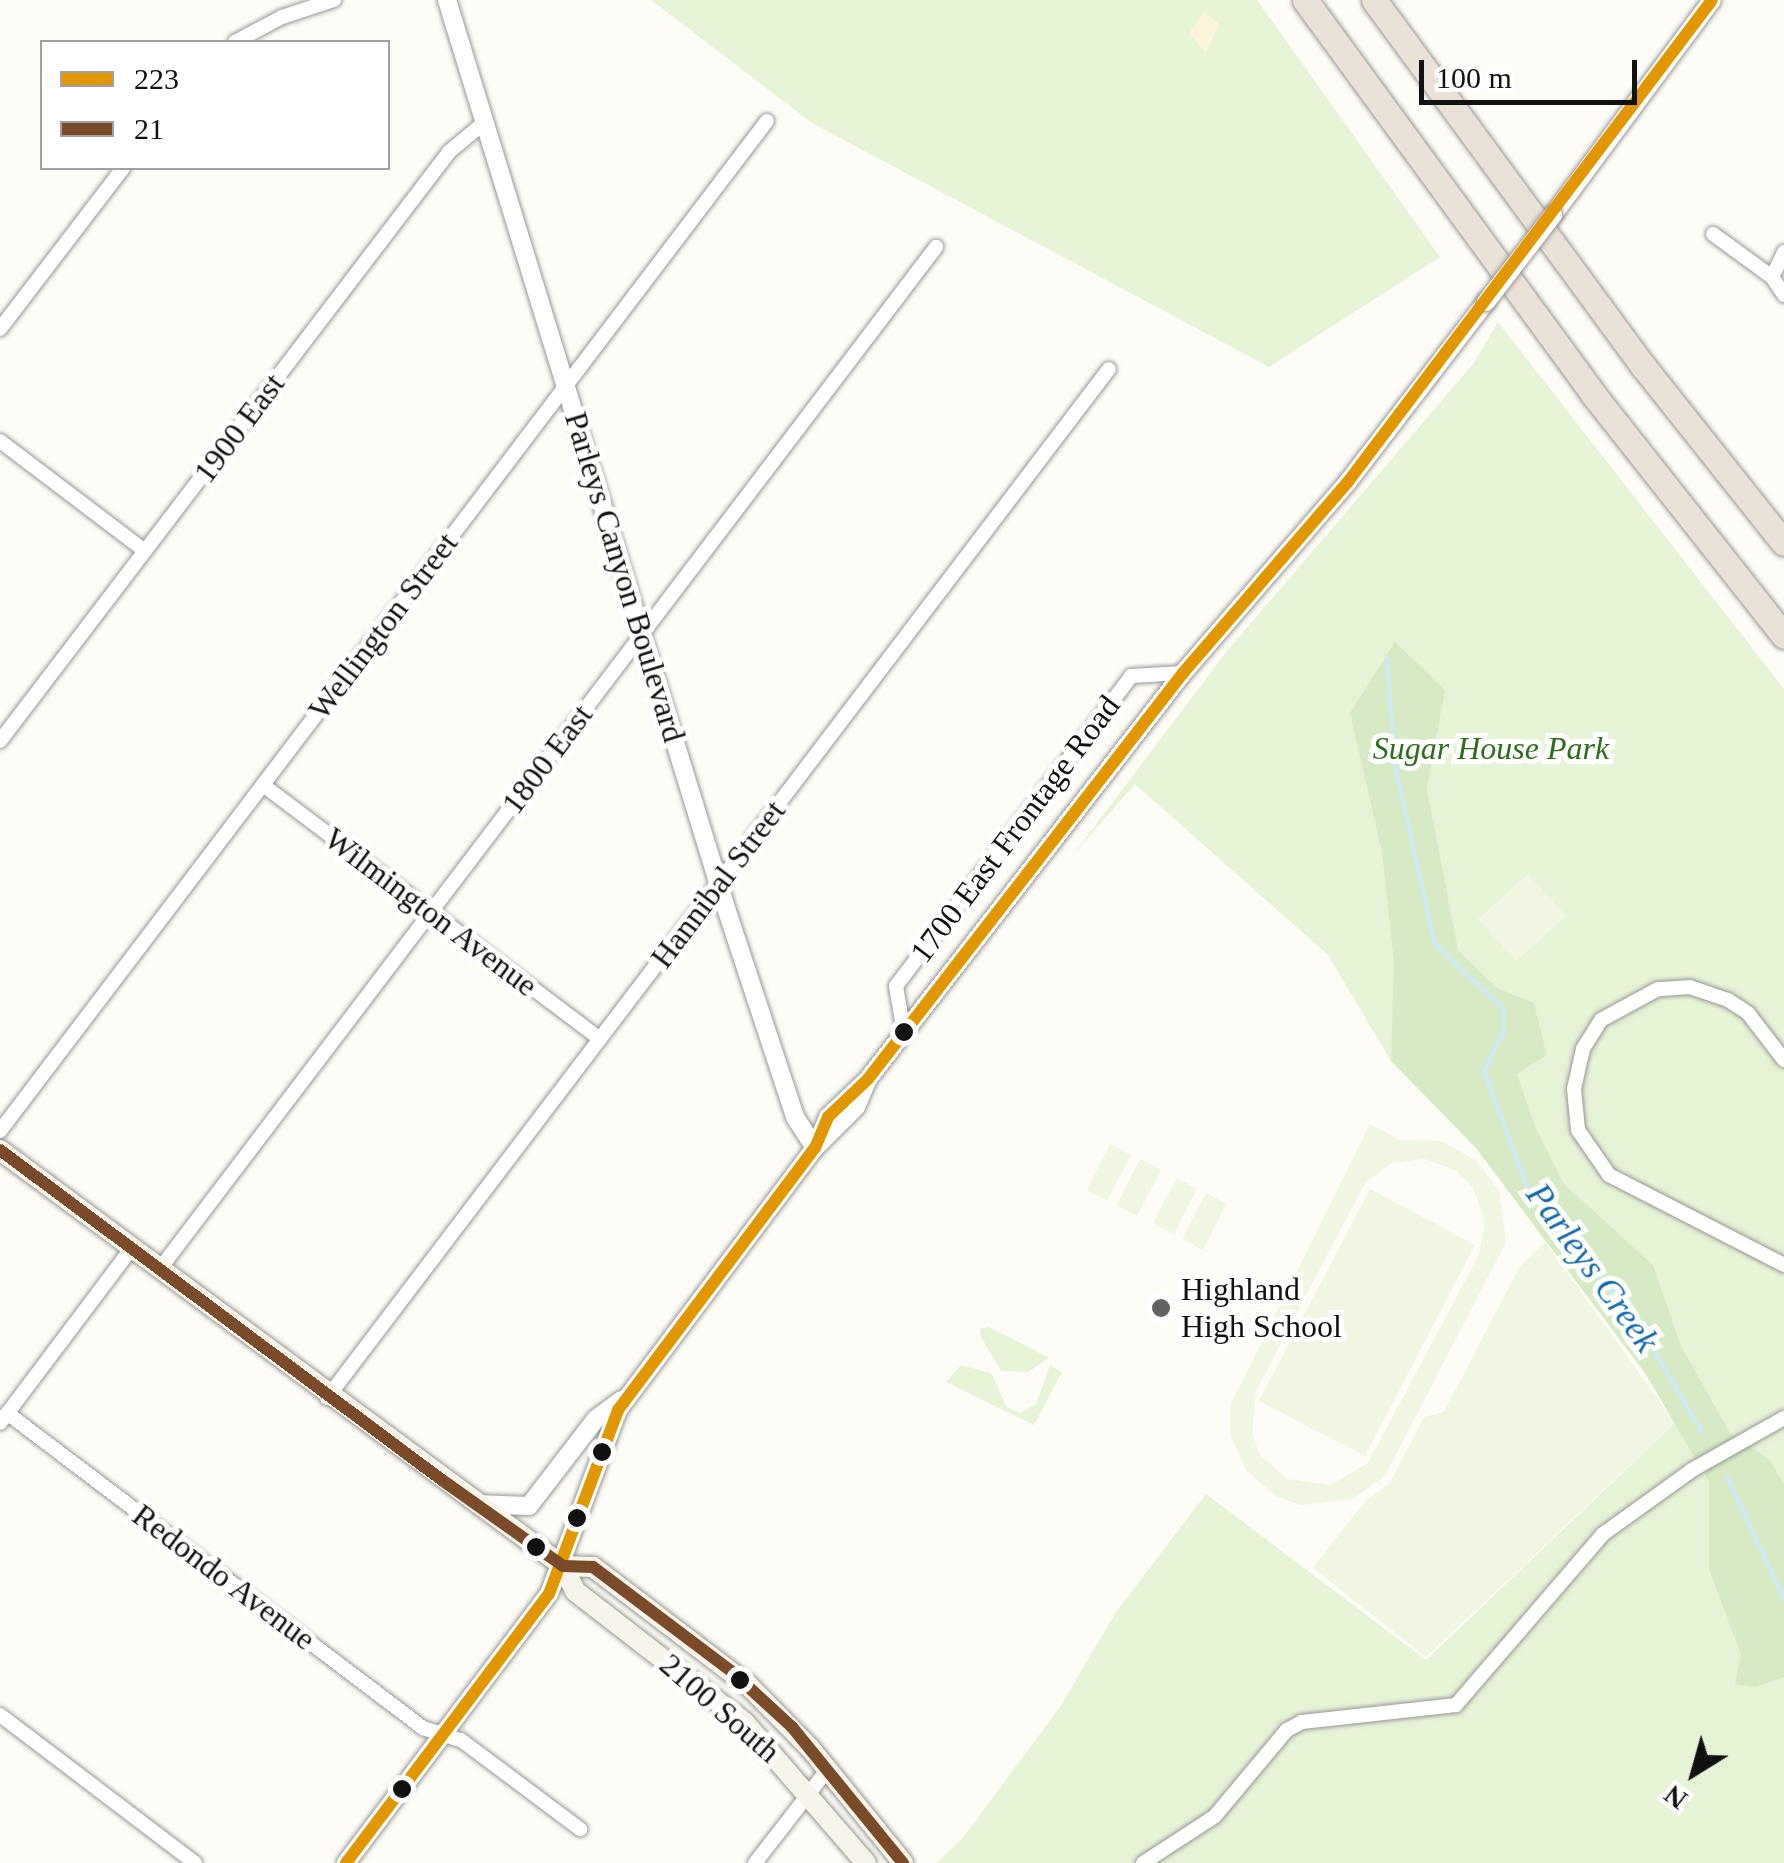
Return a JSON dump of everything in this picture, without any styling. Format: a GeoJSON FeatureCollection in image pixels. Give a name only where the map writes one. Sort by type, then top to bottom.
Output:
{"type":"FeatureCollection","features":[{"type":"Feature","properties":{"kind":"highway"},"geometry":{"type":"LineString","coordinates":[[1305,0],[1593,394],[1784,636]]}},
{"type":"Feature","properties":{"kind":"highway"},"geometry":{"type":"LineString","coordinates":[[1374,0],[1643,366],[1784,543]]}},
{"type":"Feature","properties":{"kind":"main road","name":"2100 South"},"geometry":{"type":"LineString","coordinates":[[0,1150],[328,1398],[563,1566],[575,1591],[722,1702],[808,1793],[866,1863]]}},
{"type":"Feature","properties":{"kind":"main road","name":"2100 South"},"geometry":{"type":"LineString","coordinates":[[563,1566],[593,1567],[674,1626],[771,1706],[904,1863]]}},
{"type":"Feature","properties":{"kind":"street"},"geometry":{"type":"LineString","coordinates":[[238,40],[282,16],[334,0]]}},
{"type":"Feature","properties":{"kind":"street","name":"Parleys Canyon Boulevard"},"geometry":{"type":"LineString","coordinates":[[447,0],[795,1117],[815,1148]]}},
{"type":"Feature","properties":{"kind":"street"},"geometry":{"type":"LineString","coordinates":[[352,1861],[563,1566],[598,1454],[625,1397],[815,1148],[836,1106],[868,1079],[1183,673],[1347,483],[1712,0]]}},
{"type":"Feature","properties":{"kind":"street","name":"Wellington Street"},"geometry":{"type":"LineString","coordinates":[[0,1131],[767,121]]}},
{"type":"Feature","properties":{"kind":"street","name":"1900 East"},"geometry":{"type":"LineString","coordinates":[[0,741],[449,152],[485,122]]}},
{"type":"Feature","properties":{"kind":"street"},"geometry":{"type":"LineString","coordinates":[[0,329],[121,170]]}},
{"type":"Feature","properties":{"kind":"street"},"geometry":{"type":"LineString","coordinates":[[1713,234],[1772,277],[1784,295]]}},
{"type":"Feature","properties":{"kind":"street","name":"1800 East"},"geometry":{"type":"LineString","coordinates":[[159,1270],[936,247]]}},
{"type":"Feature","properties":{"kind":"street"},"geometry":{"type":"LineString","coordinates":[[1772,277],[1784,252]]}},
{"type":"Feature","properties":{"kind":"street","name":"Hannibal Street"},"geometry":{"type":"LineString","coordinates":[[328,1398],[1109,370]]}},
{"type":"Feature","properties":{"kind":"street"},"geometry":{"type":"LineString","coordinates":[[0,441],[145,551]]}},
{"type":"Feature","properties":{"kind":"street","name":"1700 East Frontage Road"},"geometry":{"type":"LineString","coordinates":[[904,1032],[896,986],[1132,676],[1183,673]]}},
{"type":"Feature","properties":{"kind":"street","name":"Wilmington Avenue"},"geometry":{"type":"LineString","coordinates":[[263,784],[600,1039]]}},
{"type":"Feature","properties":{"kind":"street"},"geometry":{"type":"LineString","coordinates":[[1784,1060],[1763,1029],[1728,1000],[1690,987],[1628,1001],[1601,1020],[1582,1048],[1574,1110],[1578,1130],[1609,1175],[1784,1265]]}},
{"type":"Feature","properties":{"kind":"street"},"geometry":{"type":"LineString","coordinates":[[4,1418],[131,1249]]}},
{"type":"Feature","properties":{"kind":"street"},"geometry":{"type":"LineString","coordinates":[[474,1503],[529,1506],[596,1419],[625,1397]]}},
{"type":"Feature","properties":{"kind":"street","name":"Redondo Avenue"},"geometry":{"type":"LineString","coordinates":[[4,1418],[423,1728],[461,1740],[580,1829]]}},
{"type":"Feature","properties":{"kind":"street"},"geometry":{"type":"LineString","coordinates":[[1143,1863],[1215,1816],[1287,1730],[1302,1722],[1456,1705],[1603,1534],[1692,1470],[1784,1418]]}},
{"type":"Feature","properties":{"kind":"street"},"geometry":{"type":"LineString","coordinates":[[0,1715],[196,1863]]}},
{"type":"Feature","properties":{"kind":"street"},"geometry":{"type":"LineString","coordinates":[[755,1863],[828,1770]]}},
{"type":"Feature","properties":{"kind":"green space"},"geometry":{"type":"Polygon","coordinates":[[[651,0],[1257,0],[1440,257],[1269,367],[812,123],[651,0]]]}},
{"type":"Feature","properties":{"kind":"green space","name":"Sugar House Park"},"geometry":{"type":"Polygon","coordinates":[[[1498,322],[1784,689],[1784,1863],[936,1863],[962,1839],[1060,1707],[1116,1612],[1206,1494],[1426,1660],[1675,1423],[1645,1373],[1476,1148],[1391,1061],[1328,955],[1135,784],[1073,855],[1227,651],[1474,363],[1498,322]]]}},
{"type":"Feature","properties":{"kind":"green space"},"geometry":{"type":"Polygon","coordinates":[[[1395,642],[1445,690],[1427,789],[1458,950],[1497,988],[1534,1003],[1547,1055],[1517,1074],[1535,1126],[1564,1184],[1653,1265],[1681,1346],[1730,1433],[1770,1460],[1784,1484],[1784,1677],[1755,1687],[1735,1684],[1741,1654],[1709,1569],[1709,1482],[1645,1373],[1476,1148],[1391,1061],[1394,963],[1382,852],[1350,713],[1395,642]]]}},
{"type":"Feature","properties":{"kind":"green space"},"geometry":{"type":"Polygon","coordinates":[[[1528,874],[1566,916],[1516,961],[1478,919],[1528,874]]]}},
{"type":"Feature","properties":{"kind":"green space"},"geometry":{"type":"Polygon","coordinates":[[[1370,1124],[1400,1140],[1441,1141],[1476,1160],[1499,1191],[1506,1242],[1385,1476],[1353,1499],[1301,1505],[1276,1496],[1246,1470],[1230,1433],[1230,1406],[1370,1124]],[[1425,1159],[1392,1163],[1365,1183],[1256,1391],[1252,1435],[1261,1456],[1287,1479],[1330,1485],[1368,1463],[1479,1255],[1485,1221],[1473,1188],[1457,1171],[1425,1159]]]}},
{"type":"Feature","properties":{"kind":"green space"},"geometry":{"type":"Polygon","coordinates":[[[1110,1144],[1131,1155],[1107,1201],[1087,1190],[1110,1144]]]}},
{"type":"Feature","properties":{"kind":"green space"},"geometry":{"type":"Polygon","coordinates":[[[1140,1159],[1161,1170],[1137,1216],[1117,1205],[1140,1159]]]}},
{"type":"Feature","properties":{"kind":"green space"},"geometry":{"type":"Polygon","coordinates":[[[1177,1178],[1197,1189],[1174,1234],[1153,1223],[1177,1178]]]}},
{"type":"Feature","properties":{"kind":"green space"},"geometry":{"type":"Polygon","coordinates":[[[1370,1189],[1475,1245],[1365,1456],[1259,1401],[1370,1189]]]}},
{"type":"Feature","properties":{"kind":"green space"},"geometry":{"type":"Polygon","coordinates":[[[1206,1193],[1226,1204],[1203,1250],[1182,1239],[1206,1193]]]}},
{"type":"Feature","properties":{"kind":"green space"},"geometry":{"type":"Polygon","coordinates":[[[1545,1242],[1675,1423],[1426,1657],[1313,1568],[1366,1500],[1390,1483],[1424,1417],[1444,1412],[1520,1266],[1545,1242]]]}},
{"type":"Feature","properties":{"kind":"green space"},"geometry":{"type":"Polygon","coordinates":[[[988,1327],[1049,1358],[1028,1372],[1001,1371],[981,1337],[980,1329],[988,1327]]]}},
{"type":"Feature","properties":{"kind":"green space"},"geometry":{"type":"Polygon","coordinates":[[[961,1365],[991,1373],[1007,1407],[1020,1413],[1036,1404],[1050,1365],[1062,1372],[1034,1425],[946,1382],[961,1365]]]}},
{"type":"Feature","properties":{"kind":"sand"},"geometry":{"type":"Polygon","coordinates":[[[1205,12],[1219,24],[1206,53],[1189,33],[1205,12]]]}},
{"type":"Feature","properties":{"kind":"waterway","name":"Parleys Creek"},"geometry":{"type":"LineString","coordinates":[[1387,659],[1396,770],[1435,944],[1504,1009],[1503,1033],[1484,1071],[1531,1197],[1632,1313],[1702,1432]]}},
{"type":"Feature","properties":{"kind":"waterway","name":"Parleys Creek"},"geometry":{"type":"LineString","coordinates":[[1727,1476],[1784,1599]]}},
{"type":"Feature","properties":{"kind":"transit line","name":"223"},"geometry":{"type":"LineString","coordinates":[[346,1863],[549,1594],[618,1410],[815,1148],[828,1117],[868,1079],[1183,673],[1347,483],[1712,0]]}},
{"type":"Feature","properties":{"kind":"transit line","name":"21"},"geometry":{"type":"LineString","coordinates":[[0,1150],[442,1480],[563,1566],[593,1567],[731,1671],[792,1727],[903,1863]]}},
{"type":"Feature","properties":{"kind":"place","name":"Highland High School"},"geometry":{"type":"Point","coordinates":[1161,1308]}}]}
